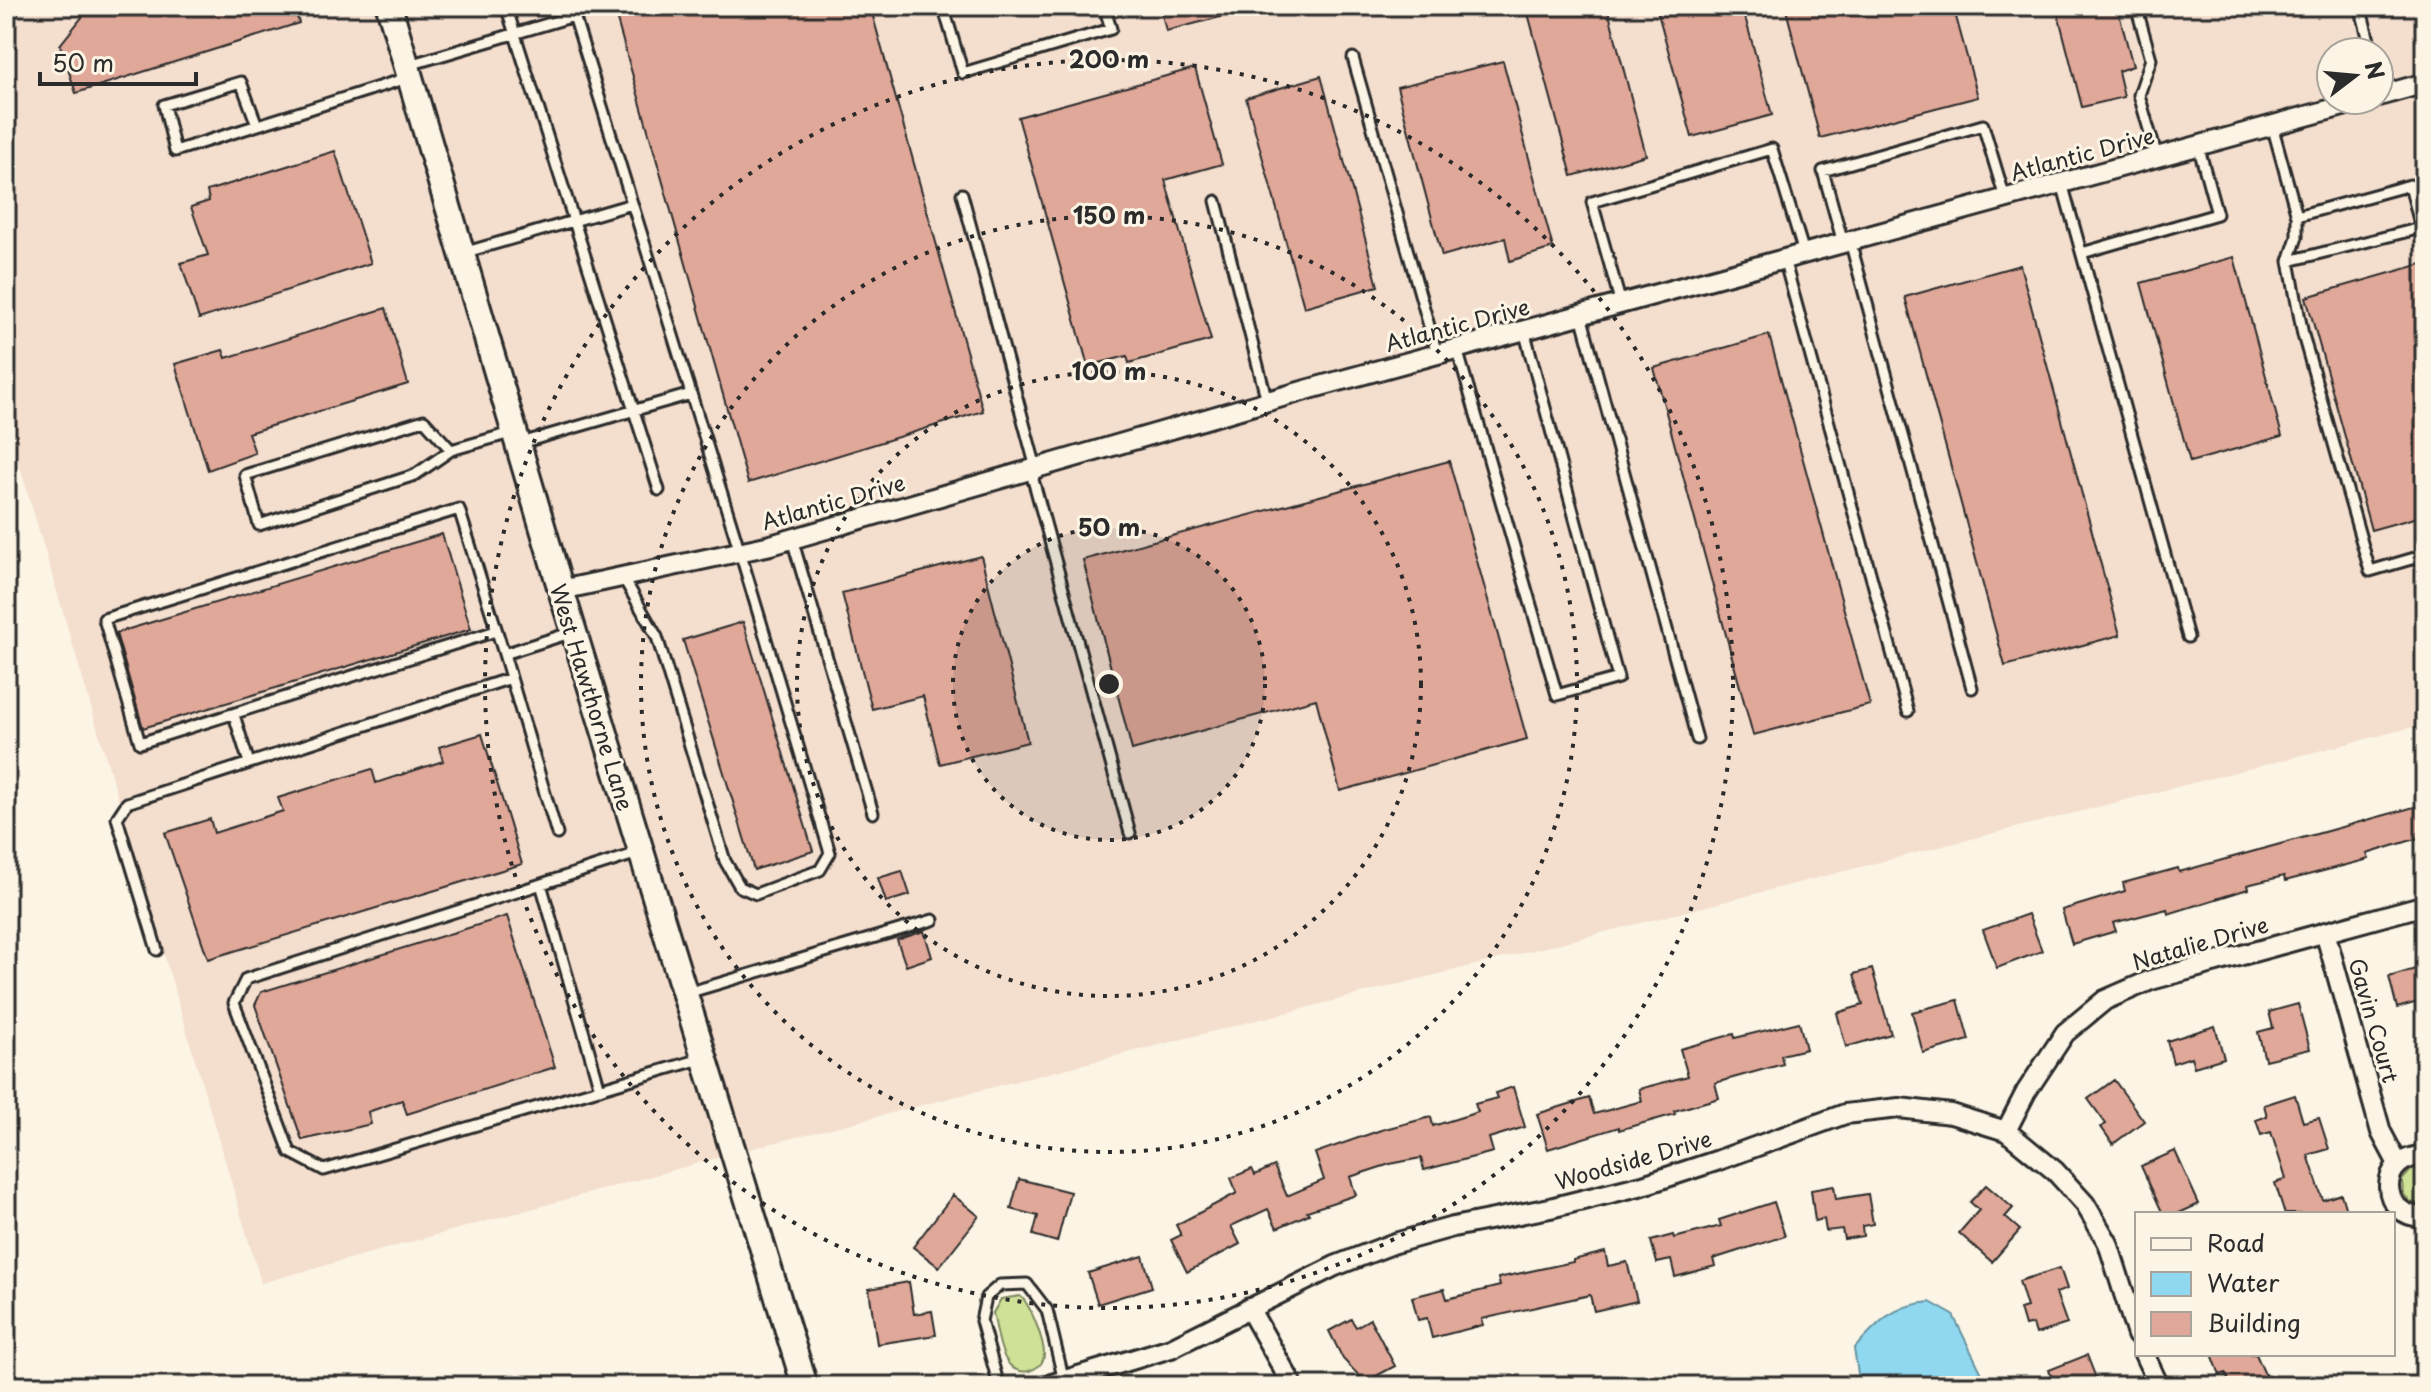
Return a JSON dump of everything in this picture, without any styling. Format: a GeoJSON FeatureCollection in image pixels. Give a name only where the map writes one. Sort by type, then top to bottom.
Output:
{"type":"FeatureCollection","features":[{"type":"Feature","properties":{"kind":"street","name":"West Hawthorne Lane"},"geometry":{"type":"LineString","coordinates":[[389,6],[573,632],[805,1386]]}},
{"type":"Feature","properties":{"kind":"street"},"geometry":{"type":"LineString","coordinates":[[2395,87],[2425,83]]}},
{"type":"Feature","properties":{"kind":"street","name":"Atlantic Drive"},"geometry":{"type":"LineString","coordinates":[[561,590],[792,539],[1267,401],[2315,113]]}},
{"type":"Feature","properties":{"kind":"street","name":"Natalie Drive"},"geometry":{"type":"LineString","coordinates":[[2006,1131],[2026,1092],[2065,1033],[2105,1000],[2151,980],[2425,905]]}},
{"type":"Feature","properties":{"kind":"street","name":"Gavin Court"},"geometry":{"type":"LineString","coordinates":[[2325,932],[2381,1132],[2398,1164]]}},
{"type":"Feature","properties":{"kind":"street","name":"Woodside Drive"},"geometry":{"type":"LineString","coordinates":[[1045,1386],[1171,1348],[1335,1266],[1395,1243],[1643,1185],[1845,1114],[1899,1108],[1932,1111],[2006,1131],[2070,1185],[2098,1224],[2115,1261],[2135,1328]]}},
{"type":"Feature","properties":{"kind":"street"},"geometry":{"type":"LineString","coordinates":[[2425,1156],[2406,1158],[2398,1164],[2389,1181],[2392,1200],[2405,1214],[2425,1217]]}},
{"type":"Feature","properties":{"kind":"street"},"geometry":{"type":"LineString","coordinates":[[1249,1308],[1293,1386]]}},
{"type":"Feature","properties":{"kind":"street"},"geometry":{"type":"LineString","coordinates":[[2145,1356],[2159,1386]]}},
{"type":"Feature","properties":{"kind":"lane"},"geometry":{"type":"LineString","coordinates":[[506,6],[659,490]]}},
{"type":"Feature","properties":{"kind":"lane"},"geometry":{"type":"LineString","coordinates":[[952,6],[944,9],[963,73],[1111,29],[1104,6]]}},
{"type":"Feature","properties":{"kind":"lane"},"geometry":{"type":"LineString","coordinates":[[2136,6],[2151,59],[2139,95],[2157,157]]}},
{"type":"Feature","properties":{"kind":"lane"},"geometry":{"type":"LineString","coordinates":[[2360,6],[2368,36]]}},
{"type":"Feature","properties":{"kind":"lane"},"geometry":{"type":"LineString","coordinates":[[257,125],[241,82],[164,105],[175,151],[257,125],[573,11],[830,853],[820,870],[756,894],[740,887],[725,861],[657,637],[623,577]]}},
{"type":"Feature","properties":{"kind":"lane"},"geometry":{"type":"LineString","coordinates":[[1353,58],[1437,354]]}},
{"type":"Feature","properties":{"kind":"lane"},"geometry":{"type":"LineString","coordinates":[[1972,688],[1846,242],[1823,171],[1983,125],[2005,198]]}},
{"type":"Feature","properties":{"kind":"lane"},"geometry":{"type":"LineString","coordinates":[[2272,125],[2297,216],[2297,237],[2289,261],[2303,335],[2370,571],[2425,555]]}},
{"type":"Feature","properties":{"kind":"lane"},"geometry":{"type":"LineString","coordinates":[[2082,253],[2217,214],[2198,145]]}},
{"type":"Feature","properties":{"kind":"lane"},"geometry":{"type":"LineString","coordinates":[[1621,304],[1592,202],[1772,149],[1804,253]]}},
{"type":"Feature","properties":{"kind":"lane"},"geometry":{"type":"LineString","coordinates":[[2062,183],[2188,637]]}},
{"type":"Feature","properties":{"kind":"lane"},"geometry":{"type":"LineString","coordinates":[[2289,261],[2421,228],[2410,185],[2297,216]]}},
{"type":"Feature","properties":{"kind":"lane"},"geometry":{"type":"LineString","coordinates":[[962,194],[1036,468],[1033,480],[1130,833]]}},
{"type":"Feature","properties":{"kind":"lane"},"geometry":{"type":"LineString","coordinates":[[1216,201],[1267,401]]}},
{"type":"Feature","properties":{"kind":"lane"},"geometry":{"type":"LineString","coordinates":[[461,253],[632,204]]}},
{"type":"Feature","properties":{"kind":"lane"},"geometry":{"type":"LineString","coordinates":[[1784,259],[1908,711]]}},
{"type":"Feature","properties":{"kind":"lane"},"geometry":{"type":"LineString","coordinates":[[1581,315],[1697,739]]}},
{"type":"Feature","properties":{"kind":"lane"},"geometry":{"type":"LineString","coordinates":[[1457,349],[1557,695],[1618,678],[1524,330]]}},
{"type":"Feature","properties":{"kind":"lane"},"geometry":{"type":"LineString","coordinates":[[451,450],[424,420],[245,475],[259,525],[415,475],[451,450],[516,438],[691,394]]}},
{"type":"Feature","properties":{"kind":"lane"},"geometry":{"type":"LineString","coordinates":[[496,631],[140,743],[104,619],[459,509],[504,654],[557,834]]}},
{"type":"Feature","properties":{"kind":"lane"},"geometry":{"type":"LineString","coordinates":[[792,539],[873,813]]}},
{"type":"Feature","properties":{"kind":"lane"},"geometry":{"type":"LineString","coordinates":[[504,654],[573,632]]}},
{"type":"Feature","properties":{"kind":"lane"},"geometry":{"type":"LineString","coordinates":[[157,950],[117,818],[127,803],[511,678]]}},
{"type":"Feature","properties":{"kind":"lane"},"geometry":{"type":"LineString","coordinates":[[234,715],[249,763]]}},
{"type":"Feature","properties":{"kind":"lane"},"geometry":{"type":"LineString","coordinates":[[641,852],[246,979],[234,1003],[290,1152],[324,1170],[704,1058]]}},
{"type":"Feature","properties":{"kind":"lane"},"geometry":{"type":"LineString","coordinates":[[541,884],[600,1089]]}},
{"type":"Feature","properties":{"kind":"lane"},"geometry":{"type":"LineString","coordinates":[[684,993],[933,920]]}},
{"type":"Feature","properties":{"kind":"lane"},"geometry":{"type":"LineString","coordinates":[[999,1386],[981,1321],[986,1297],[1000,1285],[1027,1284],[1047,1310],[1064,1381]]}},
{"type":"Feature","properties":{"kind":"shaded area"},"geometry":{"type":"Polygon","coordinates":[[[26,6],[2425,6],[2425,724],[757,1147],[261,1283],[6,419],[6,31],[26,6]]]}},
{"type":"Feature","properties":{"kind":"green space"},"geometry":{"type":"Polygon","coordinates":[[[2414,1167],[2425,1167],[2425,1205],[2410,1202],[2403,1193],[2402,1180],[2414,1167]]]}},
{"type":"Feature","properties":{"kind":"green space"},"geometry":{"type":"Polygon","coordinates":[[[1020,1296],[1033,1316],[1044,1354],[1038,1367],[1029,1371],[1019,1371],[1006,1360],[993,1313],[1001,1299],[1020,1296]]]}},
{"type":"Feature","properties":{"kind":"water"},"geometry":{"type":"Polygon","coordinates":[[[1930,1302],[1953,1315],[1988,1386],[1860,1386],[1854,1349],[1887,1316],[1906,1307],[1930,1302]]]}},
{"type":"Feature","properties":{"kind":"building"},"geometry":{"type":"Polygon","coordinates":[[[91,6],[294,6],[299,23],[76,93],[60,45],[91,6]]]}},
{"type":"Feature","properties":{"kind":"building"},"geometry":{"type":"Polygon","coordinates":[[[613,6],[870,6],[983,411],[748,483],[613,6]]]}},
{"type":"Feature","properties":{"kind":"building"},"geometry":{"type":"Polygon","coordinates":[[[1160,6],[1239,6],[1240,12],[1166,31],[1160,6]]]}},
{"type":"Feature","properties":{"kind":"building"},"geometry":{"type":"Polygon","coordinates":[[[1526,6],[1607,6],[1646,155],[1572,176],[1526,6]]]}},
{"type":"Feature","properties":{"kind":"building"},"geometry":{"type":"Polygon","coordinates":[[[1656,6],[1742,6],[1772,115],[1692,137],[1656,6]]]}},
{"type":"Feature","properties":{"kind":"building"},"geometry":{"type":"Polygon","coordinates":[[[1785,6],[1953,6],[1978,97],[1820,138],[1785,6]]]}},
{"type":"Feature","properties":{"kind":"building"},"geometry":{"type":"Polygon","coordinates":[[[2056,6],[2117,6],[2133,66],[2118,71],[2124,97],[2082,107],[2056,6]]]}},
{"type":"Feature","properties":{"kind":"building"},"geometry":{"type":"Polygon","coordinates":[[[1503,61],[1553,248],[1510,261],[1505,238],[1442,256],[1397,87],[1503,61]]]}},
{"type":"Feature","properties":{"kind":"building"},"geometry":{"type":"Polygon","coordinates":[[[1195,68],[1222,164],[1165,180],[1211,340],[1129,363],[1127,356],[1088,366],[1018,117],[1195,68]]]}},
{"type":"Feature","properties":{"kind":"building"},"geometry":{"type":"Polygon","coordinates":[[[1321,76],[1378,286],[1304,307],[1246,98],[1321,76]]]}},
{"type":"Feature","properties":{"kind":"building"},"geometry":{"type":"Polygon","coordinates":[[[335,151],[371,263],[199,319],[181,263],[208,255],[191,207],[209,201],[207,191],[335,151]]]}},
{"type":"Feature","properties":{"kind":"building"},"geometry":{"type":"Polygon","coordinates":[[[2234,257],[2282,436],[2190,462],[2141,283],[2234,257]]]}},
{"type":"Feature","properties":{"kind":"building"},"geometry":{"type":"Polygon","coordinates":[[[2425,263],[2425,515],[2371,530],[2306,297],[2425,263]]]}},
{"type":"Feature","properties":{"kind":"building"},"geometry":{"type":"Polygon","coordinates":[[[2020,265],[2120,635],[2005,666],[1905,297],[2020,265]]]}},
{"type":"Feature","properties":{"kind":"building"},"geometry":{"type":"Polygon","coordinates":[[[386,308],[408,384],[248,433],[255,453],[208,470],[175,364],[223,350],[226,358],[386,308]]]}},
{"type":"Feature","properties":{"kind":"building"},"geometry":{"type":"Polygon","coordinates":[[[1769,335],[1870,705],[1753,735],[1654,368],[1769,335]]]}},
{"type":"Feature","properties":{"kind":"building"},"geometry":{"type":"Polygon","coordinates":[[[1449,461],[1527,739],[1340,791],[1316,699],[1132,750],[1083,560],[1449,461]]]}},
{"type":"Feature","properties":{"kind":"building"},"geometry":{"type":"Polygon","coordinates":[[[442,534],[471,629],[143,728],[116,633],[442,534]]]}},
{"type":"Feature","properties":{"kind":"building"},"geometry":{"type":"Polygon","coordinates":[[[981,556],[1028,742],[940,764],[923,696],[872,709],[842,593],[981,556]]]}},
{"type":"Feature","properties":{"kind":"building"},"geometry":{"type":"Polygon","coordinates":[[[743,622],[813,851],[754,870],[683,640],[743,622]]]}},
{"type":"Feature","properties":{"kind":"building"},"geometry":{"type":"Polygon","coordinates":[[[482,734],[522,864],[208,959],[165,833],[210,819],[214,833],[283,811],[278,798],[372,769],[376,783],[443,761],[439,747],[482,734]]]}},
{"type":"Feature","properties":{"kind":"building"},"geometry":{"type":"Polygon","coordinates":[[[2425,804],[2425,836],[2367,854],[2369,859],[2285,881],[2284,876],[2247,885],[2248,889],[2168,914],[2167,909],[2113,923],[2116,931],[2072,944],[2062,910],[2125,891],[2123,883],[2178,868],[2179,872],[2425,804]]]}},
{"type":"Feature","properties":{"kind":"building"},"geometry":{"type":"Polygon","coordinates":[[[902,871],[910,895],[886,902],[878,878],[902,871]]]}},
{"type":"Feature","properties":{"kind":"building"},"geometry":{"type":"Polygon","coordinates":[[[2028,914],[2042,951],[1997,968],[1983,930],[2028,914]]]}},
{"type":"Feature","properties":{"kind":"building"},"geometry":{"type":"Polygon","coordinates":[[[507,916],[555,1067],[407,1114],[402,1100],[368,1112],[371,1124],[302,1140],[255,1005],[261,992],[507,916]]]}},
{"type":"Feature","properties":{"kind":"building"},"geometry":{"type":"Polygon","coordinates":[[[924,931],[932,957],[906,966],[897,940],[924,931]]]}},
{"type":"Feature","properties":{"kind":"building"},"geometry":{"type":"Polygon","coordinates":[[[2425,966],[2425,1000],[2397,1008],[2389,977],[2425,966]]]}},
{"type":"Feature","properties":{"kind":"building"},"geometry":{"type":"Polygon","coordinates":[[[1872,969],[1891,1034],[1846,1047],[1837,1013],[1863,1005],[1854,974],[1872,969]]]}},
{"type":"Feature","properties":{"kind":"building"},"geometry":{"type":"Polygon","coordinates":[[[1958,1000],[1969,1040],[1923,1053],[1912,1012],[1958,1000]]]}},
{"type":"Feature","properties":{"kind":"building"},"geometry":{"type":"Polygon","coordinates":[[[2298,1004],[2310,1049],[2265,1060],[2258,1032],[2273,1028],[2269,1012],[2298,1004]]]}},
{"type":"Feature","properties":{"kind":"building"},"geometry":{"type":"Polygon","coordinates":[[[1799,1022],[1806,1049],[1781,1055],[1783,1064],[1715,1083],[1719,1098],[1674,1111],[1675,1114],[1548,1149],[1537,1114],[1589,1098],[1594,1114],[1642,1101],[1639,1089],[1688,1076],[1680,1049],[1734,1034],[1735,1038],[1799,1022]]]}},
{"type":"Feature","properties":{"kind":"building"},"geometry":{"type":"Polygon","coordinates":[[[2215,1026],[2224,1058],[2194,1067],[2191,1057],[2173,1063],[2167,1041],[2215,1026]]]}},
{"type":"Feature","properties":{"kind":"building"},"geometry":{"type":"Polygon","coordinates":[[[2114,1080],[2144,1121],[2113,1144],[2101,1127],[2106,1124],[2088,1099],[2114,1080]]]}},
{"type":"Feature","properties":{"kind":"building"},"geometry":{"type":"Polygon","coordinates":[[[1513,1087],[1525,1127],[1489,1138],[1493,1152],[1424,1170],[1421,1158],[1350,1177],[1356,1195],[1307,1211],[1309,1214],[1277,1228],[1268,1209],[1231,1226],[1240,1244],[1187,1272],[1171,1240],[1181,1235],[1176,1225],[1237,1193],[1231,1178],[1252,1169],[1255,1175],[1274,1166],[1287,1196],[1324,1180],[1315,1153],[1381,1130],[1431,1117],[1433,1126],[1478,1112],[1475,1104],[1497,1098],[1495,1093],[1513,1087]]]}},
{"type":"Feature","properties":{"kind":"building"},"geometry":{"type":"Polygon","coordinates":[[[2295,1095],[2303,1122],[2319,1118],[2329,1149],[2308,1155],[2323,1200],[2341,1194],[2346,1212],[2284,1212],[2275,1183],[2286,1179],[2271,1132],[2261,1135],[2256,1120],[2267,1116],[2264,1105],[2295,1095]]]}},
{"type":"Feature","properties":{"kind":"building"},"geometry":{"type":"Polygon","coordinates":[[[2175,1151],[2199,1204],[2181,1212],[2162,1212],[2141,1166],[2175,1151]]]}},
{"type":"Feature","properties":{"kind":"building"},"geometry":{"type":"Polygon","coordinates":[[[1019,1179],[1070,1192],[1057,1242],[1033,1235],[1038,1216],[1011,1209],[1019,1179]]]}},
{"type":"Feature","properties":{"kind":"building"},"geometry":{"type":"Polygon","coordinates":[[[1986,1185],[2013,1208],[2005,1217],[2020,1230],[1992,1262],[1959,1233],[1979,1210],[1970,1202],[1986,1185]]]}},
{"type":"Feature","properties":{"kind":"building"},"geometry":{"type":"Polygon","coordinates":[[[1834,1186],[1836,1199],[1868,1194],[1873,1224],[1862,1226],[1863,1236],[1844,1239],[1842,1229],[1826,1231],[1824,1219],[1815,1221],[1811,1190],[1834,1186]]]}},
{"type":"Feature","properties":{"kind":"building"},"geometry":{"type":"Polygon","coordinates":[[[953,1195],[979,1216],[939,1267],[913,1247],[953,1195]]]}},
{"type":"Feature","properties":{"kind":"building"},"geometry":{"type":"Polygon","coordinates":[[[1774,1202],[1785,1236],[1713,1259],[1715,1266],[1675,1277],[1671,1260],[1657,1263],[1651,1241],[1721,1226],[1719,1220],[1774,1202]]]}},
{"type":"Feature","properties":{"kind":"building"},"geometry":{"type":"Polygon","coordinates":[[[1605,1252],[1608,1266],[1627,1262],[1637,1301],[1594,1311],[1590,1295],[1482,1319],[1483,1325],[1432,1338],[1427,1318],[1418,1320],[1412,1297],[1444,1289],[1447,1299],[1500,1286],[1498,1278],[1605,1252]]]}},
{"type":"Feature","properties":{"kind":"building"},"geometry":{"type":"Polygon","coordinates":[[[1143,1256],[1152,1287],[1098,1304],[1088,1273],[1143,1256]]]}},
{"type":"Feature","properties":{"kind":"building"},"geometry":{"type":"Polygon","coordinates":[[[2060,1268],[2067,1289],[2056,1293],[2067,1324],[2036,1334],[2033,1324],[2025,1326],[2020,1309],[2027,1307],[2019,1281],[2060,1268]]]}},
{"type":"Feature","properties":{"kind":"building"},"geometry":{"type":"Polygon","coordinates":[[[909,1282],[914,1314],[932,1311],[936,1335],[877,1344],[869,1289],[909,1282]]]}},
{"type":"Feature","properties":{"kind":"building"},"geometry":{"type":"Polygon","coordinates":[[[1351,1319],[1356,1327],[1370,1319],[1395,1366],[1365,1382],[1343,1359],[1329,1331],[1351,1319]]]}},
{"type":"Feature","properties":{"kind":"building"},"geometry":{"type":"Polygon","coordinates":[[[2087,1355],[2099,1386],[2055,1386],[2049,1370],[2087,1355]]]}},
{"type":"Feature","properties":{"kind":"building"},"geometry":{"type":"Polygon","coordinates":[[[2213,1356],[2257,1356],[2270,1386],[2231,1386],[2226,1373],[2220,1375],[2213,1356]]]}},
{"type":"Feature","properties":{"kind":"railway"},"geometry":{"type":"LineString","coordinates":[[6,24],[19,6]]}}]}
